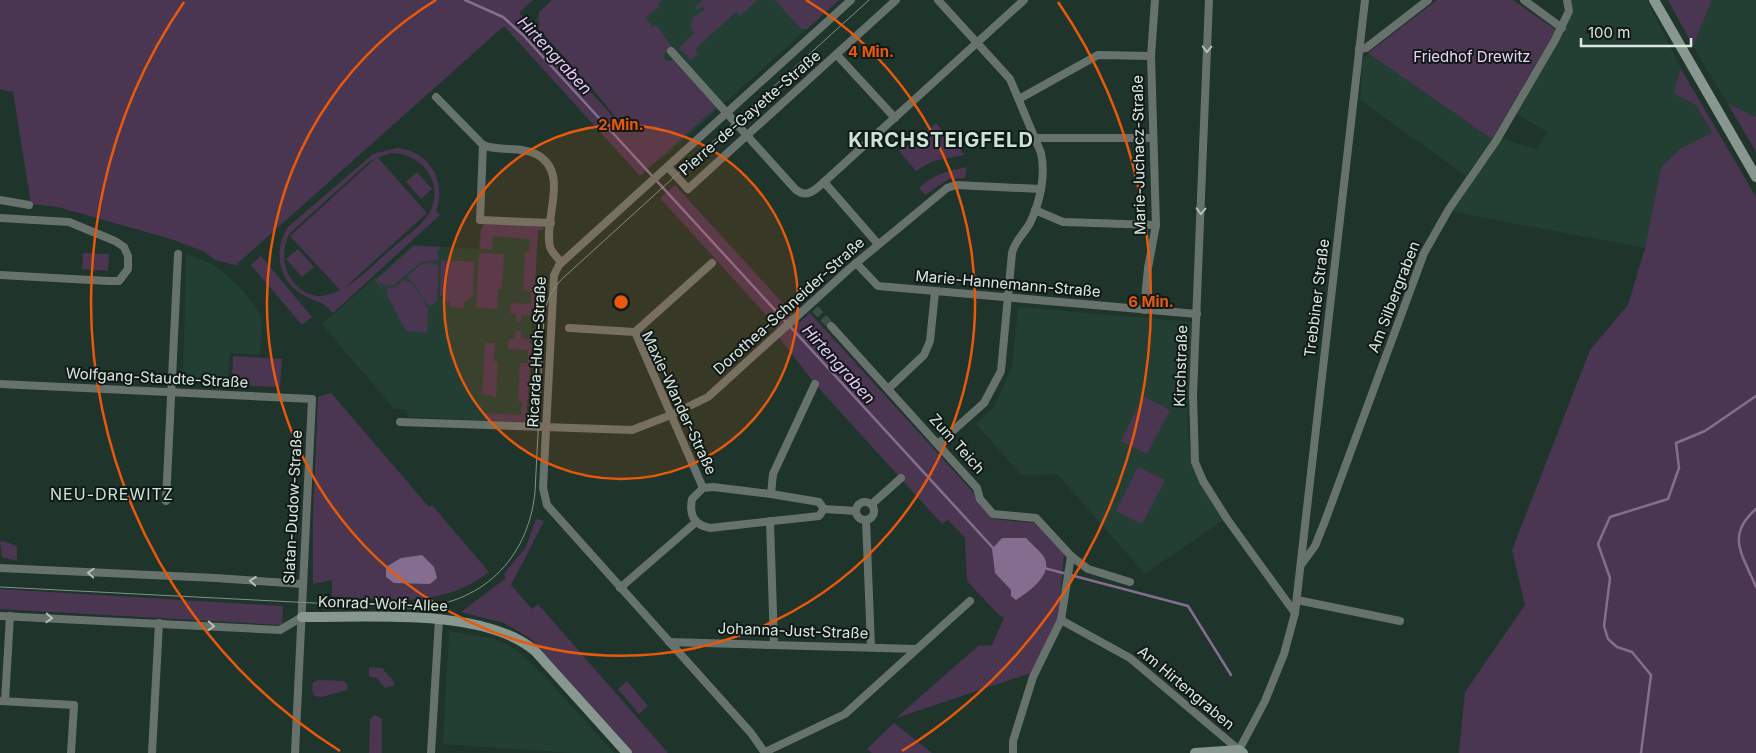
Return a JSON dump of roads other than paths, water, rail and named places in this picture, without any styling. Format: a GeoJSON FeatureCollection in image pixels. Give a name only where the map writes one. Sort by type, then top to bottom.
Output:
{"type":"FeatureCollection","features":[{"type":"Feature","properties":{"kind":"street","name":"Ricarda-Huch-Straße"},"geometry":{"type":"LineString","coordinates":[[765,752],[755,738],[546,505],[543,488],[554,275],[561,262],[852,0]]}},
{"type":"Feature","properties":{"kind":"street","name":"Pierre-de-Gayette-Straße"},"geometry":{"type":"LineString","coordinates":[[668,167],[688,189],[896,0]]}},
{"type":"Feature","properties":{"kind":"street"},"geometry":{"type":"LineString","coordinates":[[938,0],[1010,79],[1020,99],[1043,159],[1040,200],[1029,224],[1014,245],[1001,371],[984,403],[938,444]]}},
{"type":"Feature","properties":{"kind":"street"},"geometry":{"type":"LineString","coordinates":[[671,51],[726,114],[802,194],[814,191],[1024,0]]}},
{"type":"Feature","properties":{"kind":"street","name":"Marie-Juchacz-Straße"},"geometry":{"type":"LineString","coordinates":[[1144,310],[1148,268],[1156,225],[1151,56],[1156,0]]}},
{"type":"Feature","properties":{"kind":"street","name":"Kirchstraße"},"geometry":{"type":"LineString","coordinates":[[1209,0],[1193,395],[1195,462],[1202,481],[1227,519],[1295,613]]}},
{"type":"Feature","properties":{"kind":"street","name":"Trebbiner Straße"},"geometry":{"type":"LineString","coordinates":[[1241,751],[1266,701],[1284,654],[1295,613],[1365,0]]}},
{"type":"Feature","properties":{"kind":"street"},"geometry":{"type":"LineString","coordinates":[[1359,49],[1366,48],[1428,0]]}},
{"type":"Feature","properties":{"kind":"street"},"geometry":{"type":"LineString","coordinates":[[1524,0],[1562,28]]}},
{"type":"Feature","properties":{"kind":"street","name":"Am Silbergraben"},"geometry":{"type":"LineString","coordinates":[[1300,566],[1315,546],[1325,521],[1424,253],[1449,209],[1496,141],[1562,28],[1569,11],[1567,0]]}},
{"type":"Feature","properties":{"kind":"street"},"geometry":{"type":"LineString","coordinates":[[1654,0],[1756,177]]}},
{"type":"Feature","properties":{"kind":"street"},"geometry":{"type":"LineString","coordinates":[[837,54],[895,118]]}},
{"type":"Feature","properties":{"kind":"street"},"geometry":{"type":"LineString","coordinates":[[1020,99],[1098,55],[1151,56]]}},
{"type":"Feature","properties":{"kind":"street"},"geometry":{"type":"LineString","coordinates":[[436,97],[483,146],[526,151],[537,154],[546,162],[554,180],[550,247],[561,262]]}},
{"type":"Feature","properties":{"kind":"street"},"geometry":{"type":"LineString","coordinates":[[1035,138],[1153,138]]}},
{"type":"Feature","properties":{"kind":"street"},"geometry":{"type":"LineString","coordinates":[[483,146],[480,220],[552,223]]}},
{"type":"Feature","properties":{"kind":"street"},"geometry":{"type":"LineString","coordinates":[[824,182],[878,244]]}},
{"type":"Feature","properties":{"kind":"street","name":"Dorothea-Schneider-Straße"},"geometry":{"type":"LineString","coordinates":[[400,422],[632,430],[671,415],[708,397],[795,318],[813,306],[856,263],[947,188],[956,185],[1041,189]]}},
{"type":"Feature","properties":{"kind":"street"},"geometry":{"type":"LineString","coordinates":[[0,200],[29,205]]}},
{"type":"Feature","properties":{"kind":"street"},"geometry":{"type":"LineString","coordinates":[[1035,210],[1063,222],[1156,225]]}},
{"type":"Feature","properties":{"kind":"street"},"geometry":{"type":"LineString","coordinates":[[0,218],[69,222],[115,240],[124,247],[128,256],[128,269],[119,281],[0,275]]}},
{"type":"Feature","properties":{"kind":"street"},"geometry":{"type":"LineString","coordinates":[[166,501],[178,254]]}},
{"type":"Feature","properties":{"kind":"street"},"geometry":{"type":"LineString","coordinates":[[635,332],[712,263]]}},
{"type":"Feature","properties":{"kind":"street","name":"Marie-Hannemann-Straße"},"geometry":{"type":"LineString","coordinates":[[856,263],[878,286],[1197,314]]}},
{"type":"Feature","properties":{"kind":"street"},"geometry":{"type":"LineString","coordinates":[[888,388],[924,355],[930,341],[935,292]]}},
{"type":"Feature","properties":{"kind":"street","name":"Zum Teich"},"geometry":{"type":"LineString","coordinates":[[831,326],[977,488],[980,500],[993,514],[1036,518],[1071,556],[1088,568],[1130,582]]}},
{"type":"Feature","properties":{"kind":"street","name":"Maxie-Wander-Straße"},"geometry":{"type":"LineString","coordinates":[[569,328],[635,332],[703,488]]}},
{"type":"Feature","properties":{"kind":"street","name":"Wolfgang-Staudte-Straße"},"geometry":{"type":"LineString","coordinates":[[0,384],[312,399]]}},
{"type":"Feature","properties":{"kind":"street"},"geometry":{"type":"LineString","coordinates":[[771,494],[773,474],[815,384]]}},
{"type":"Feature","properties":{"kind":"street","name":"Slatan-Dudow-Straße"},"geometry":{"type":"LineString","coordinates":[[295,753],[312,399]]}},
{"type":"Feature","properties":{"kind":"street"},"geometry":{"type":"LineString","coordinates":[[872,504],[901,478]]}},
{"type":"Feature","properties":{"kind":"street"},"geometry":{"type":"LineString","coordinates":[[703,488],[771,494],[820,502],[824,509],[819,516],[710,528],[695,522],[691,514],[692,499],[703,488]]}},
{"type":"Feature","properties":{"kind":"street"},"geometry":{"type":"LineString","coordinates":[[862,502],[872,504],[874,513],[871,518],[866,520],[858,517],[856,511],[858,505],[862,502]]}},
{"type":"Feature","properties":{"kind":"street"},"geometry":{"type":"LineString","coordinates":[[824,509],[856,511]]}},
{"type":"Feature","properties":{"kind":"street"},"geometry":{"type":"LineString","coordinates":[[866,520],[871,647]]}},
{"type":"Feature","properties":{"kind":"street"},"geometry":{"type":"LineString","coordinates":[[770,521],[774,644]]}},
{"type":"Feature","properties":{"kind":"street"},"geometry":{"type":"LineString","coordinates":[[620,588],[695,522]]}},
{"type":"Feature","properties":{"kind":"street"},"geometry":{"type":"LineString","coordinates":[[1014,753],[1013,741],[1033,677],[1061,620],[1071,556]]}},
{"type":"Feature","properties":{"kind":"street","name":"Konrad-Wolf-Allee"},"geometry":{"type":"LineString","coordinates":[[0,568],[302,584]]}},
{"type":"Feature","properties":{"kind":"street"},"geometry":{"type":"LineString","coordinates":[[1297,600],[1400,621]]}},
{"type":"Feature","properties":{"kind":"street"},"geometry":{"type":"LineString","coordinates":[[765,752],[845,714],[970,602]]}},
{"type":"Feature","properties":{"kind":"street","name":"Konrad-Wolf-Allee"},"geometry":{"type":"LineString","coordinates":[[0,616],[280,630],[302,617],[375,616],[439,619],[491,630],[528,644],[627,753]]}},
{"type":"Feature","properties":{"kind":"street"},"geometry":{"type":"LineString","coordinates":[[10,616],[3,701],[74,705],[71,753]]}},
{"type":"Feature","properties":{"kind":"street"},"geometry":{"type":"LineString","coordinates":[[431,753],[439,619]]}},
{"type":"Feature","properties":{"kind":"street","name":"Am Hirtengraben"},"geometry":{"type":"LineString","coordinates":[[1061,620],[1130,658],[1241,751]]}},
{"type":"Feature","properties":{"kind":"street"},"geometry":{"type":"LineString","coordinates":[[152,753],[159,623]]}},
{"type":"Feature","properties":{"kind":"street","name":"Johanna-Just-Straße"},"geometry":{"type":"LineString","coordinates":[[669,642],[916,649]]}},
{"type":"Feature","properties":{"kind":"street"},"geometry":{"type":"LineString","coordinates":[[1194,753],[1241,751]]}},
{"type":"Feature","properties":{"kind":"waterway","name":"Hirtengraben"},"geometry":{"type":"LineString","coordinates":[[465,0],[503,17],[523,35],[994,549]]}},
{"type":"Feature","properties":{"kind":"waterway"},"geometry":{"type":"LineString","coordinates":[[1641,753],[1651,675],[1632,652],[1617,647],[1608,639],[1604,626],[1610,578],[1598,544],[1610,517],[1668,499],[1679,468],[1676,443],[1705,431],[1756,396]]}},
{"type":"Feature","properties":{"kind":"waterway"},"geometry":{"type":"LineString","coordinates":[[1756,509],[1741,528],[1739,537],[1742,555],[1756,587]]}},
{"type":"Feature","properties":{"kind":"waterway","name":"Hirtengraben"},"geometry":{"type":"LineString","coordinates":[[1044,568],[1188,606],[1231,675]]}},
{"type":"Feature","properties":{"kind":"tunnel"},"geometry":{"type":"LineString","coordinates":[[815,309],[831,326]]}},
{"type":"Feature","properties":{"kind":"tram line"},"geometry":{"type":"LineString","coordinates":[[0,587],[412,608],[437,605],[459,598],[479,588],[497,574],[511,558],[523,538],[531,516],[535,492],[544,316],[546,305],[556,286],[869,0]]}},
{"type":"Feature","properties":{"kind":"district","name":"KIRCHSTEIGFELD"},"geometry":{"type":"Point","coordinates":[941,140]}},
{"type":"Feature","properties":{"kind":"district","name":"NEU-DREWITZ"},"geometry":{"type":"Point","coordinates":[112,494]}},
{"type":"Feature","properties":{"kind":"park label","name":"Friedhof Drewitz"},"geometry":{"type":"Point","coordinates":[1472,57]}}]}
